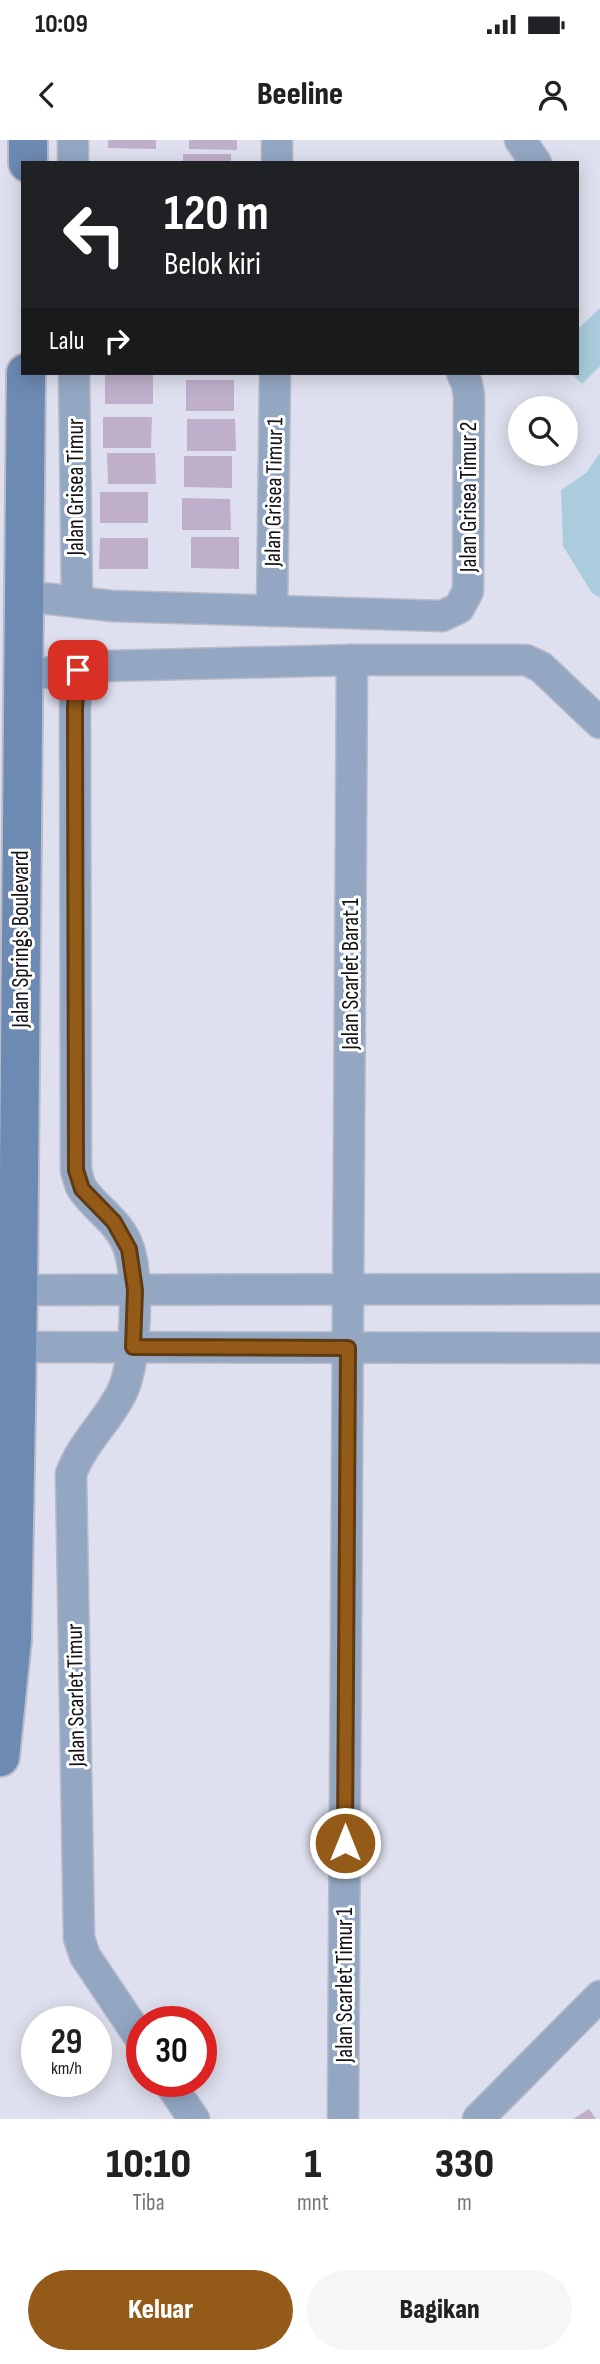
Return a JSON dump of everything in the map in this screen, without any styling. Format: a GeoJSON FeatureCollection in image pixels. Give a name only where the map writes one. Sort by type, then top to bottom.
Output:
{"type":"FeatureCollection","features":[{"type":"Feature","properties":{"kind":"main road"},"geometry":{"type":"LineString","coordinates":[[28,140],[28,161]]}},
{"type":"Feature","properties":{"kind":"main road","name":"Jalan Springs Boulevard"},"geometry":{"type":"LineString","coordinates":[[0,1757],[12,1640],[8,1346],[23,674],[26,375]]}},
{"type":"Feature","properties":{"kind":"street"},"geometry":{"type":"LineString","coordinates":[[73,140],[73,161]]}},
{"type":"Feature","properties":{"kind":"street"},"geometry":{"type":"LineString","coordinates":[[277,140],[277,161]]}},
{"type":"Feature","properties":{"kind":"street"},"geometry":{"type":"LineString","coordinates":[[520,140],[535,161]]}},
{"type":"Feature","properties":{"kind":"street","name":"Jalan Grisea Timur"},"geometry":{"type":"LineString","coordinates":[[74,375],[77,601]]}},
{"type":"Feature","properties":{"kind":"street","name":"Jalan Grisea Timur 1"},"geometry":{"type":"LineString","coordinates":[[272,611],[275,375]]}},
{"type":"Feature","properties":{"kind":"street","name":"Jalan Grisea Timur 2"},"geometry":{"type":"LineString","coordinates":[[272,611],[442,616],[459,608],[468,591],[465,378]]}},
{"type":"Feature","properties":{"kind":"street"},"geometry":{"type":"LineString","coordinates":[[24,596],[112,606],[272,611]]}},
{"type":"Feature","properties":{"kind":"street"},"geometry":{"type":"LineString","coordinates":[[23,674],[107,666],[352,660],[533,662],[600,723]]}},
{"type":"Feature","properties":{"kind":"street","name":"Jalan Scarlet Barat 1"},"geometry":{"type":"LineString","coordinates":[[348,1348],[352,660]]}},
{"type":"Feature","properties":{"kind":"street","name":"Jalan Scarlet Timur"},"geometry":{"type":"LineString","coordinates":[[78,670],[75,708],[76,1170],[82,1189],[114,1222],[129,1249],[135,1290],[133,1347],[123,1391],[77,1459],[72,1474],[79,1938],[85,1956],[126,2017]]}},
{"type":"Feature","properties":{"kind":"street"},"geometry":{"type":"LineString","coordinates":[[9,1290],[600,1289]]}},
{"type":"Feature","properties":{"kind":"street"},"geometry":{"type":"LineString","coordinates":[[8,1346],[600,1348]]}},
{"type":"Feature","properties":{"kind":"street","name":"Jalan Scarlet Timur 1"},"geometry":{"type":"LineString","coordinates":[[343,2119],[348,1348]]}},
{"type":"Feature","properties":{"kind":"street"},"geometry":{"type":"LineString","coordinates":[[478,2119],[600,1996]]}},
{"type":"Feature","properties":{"kind":"street"},"geometry":{"type":"LineString","coordinates":[[179,2097],[194,2119]]}},
{"type":"Feature","properties":{"kind":"water"},"geometry":{"type":"Polygon","coordinates":[[[600,308],[600,366],[582,384],[573,375],[579,375],[579,328],[600,308]]]}},
{"type":"Feature","properties":{"kind":"water"},"geometry":{"type":"Polygon","coordinates":[[[600,453],[600,598],[592,593],[563,546],[561,490],[586,473],[600,453]]]}},
{"type":"Feature","properties":{"kind":"building"},"geometry":{"type":"Polygon","coordinates":[[[108,140],[156,140],[156,149],[108,148],[108,140]]]}},
{"type":"Feature","properties":{"kind":"building"},"geometry":{"type":"Polygon","coordinates":[[[189,140],[237,140],[237,150],[189,149],[189,140]]]}},
{"type":"Feature","properties":{"kind":"building"},"geometry":{"type":"Polygon","coordinates":[[[183,154],[231,154],[231,161],[183,161],[183,154]]]}},
{"type":"Feature","properties":{"kind":"building"},"geometry":{"type":"Polygon","coordinates":[[[105,375],[153,375],[153,404],[105,404],[105,375]]]}},
{"type":"Feature","properties":{"kind":"building"},"geometry":{"type":"Polygon","coordinates":[[[186,380],[234,380],[234,411],[186,411],[186,380]]]}},
{"type":"Feature","properties":{"kind":"building"},"geometry":{"type":"Polygon","coordinates":[[[103,417],[152,417],[151,448],[103,448],[103,417]]]}},
{"type":"Feature","properties":{"kind":"building"},"geometry":{"type":"Polygon","coordinates":[[[187,419],[235,419],[236,451],[187,451],[187,419]]]}},
{"type":"Feature","properties":{"kind":"building"},"geometry":{"type":"Polygon","coordinates":[[[107,453],[155,453],[156,484],[108,484],[107,453]]]}},
{"type":"Feature","properties":{"kind":"building"},"geometry":{"type":"Polygon","coordinates":[[[184,456],[232,456],[232,488],[184,487],[184,456]]]}},
{"type":"Feature","properties":{"kind":"building"},"geometry":{"type":"Polygon","coordinates":[[[100,492],[148,492],[148,523],[100,523],[100,492]]]}},
{"type":"Feature","properties":{"kind":"building"},"geometry":{"type":"Polygon","coordinates":[[[182,498],[230,499],[231,530],[182,530],[182,498]]]}},
{"type":"Feature","properties":{"kind":"building"},"geometry":{"type":"Polygon","coordinates":[[[191,537],[239,537],[239,569],[191,568],[191,537]]]}},
{"type":"Feature","properties":{"kind":"building"},"geometry":{"type":"Polygon","coordinates":[[[100,538],[148,538],[148,569],[99,569],[100,538]]]}},
{"type":"Feature","properties":{"kind":"building"},"geometry":{"type":"Polygon","coordinates":[[[589,2109],[596,2119],[573,2119],[589,2109]]]}},
{"type":"Feature","properties":{"kind":"route"},"geometry":{"type":"LineString","coordinates":[[78,670],[75,708],[76,1170],[82,1189],[114,1222],[129,1249],[135,1290],[133,1347],[348,1348],[345,1843]]}}]}
